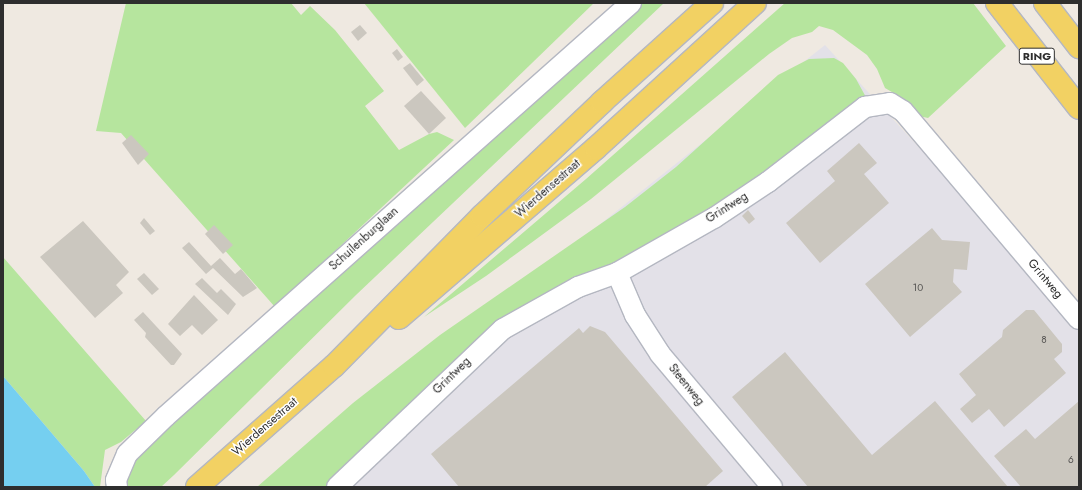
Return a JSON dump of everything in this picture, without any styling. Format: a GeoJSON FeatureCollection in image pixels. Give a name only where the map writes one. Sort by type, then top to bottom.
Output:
{"type":"FeatureCollection","features":[{"type":"Feature","properties":{"kind":"main road","name":"Wierdensestraat"},"geometry":{"type":"LineString","coordinates":[[197,487],[334,366],[487,211],[602,102],[712,3]]}},
{"type":"Feature","properties":{"kind":"main road","name":"Wierdensestraat"},"geometry":{"type":"LineString","coordinates":[[334,366],[371,342],[525,210],[755,3]]}},
{"type":"Feature","properties":{"kind":"main road","name":"RING"},"geometry":{"type":"LineString","coordinates":[[997,3],[1079,108]]}},
{"type":"Feature","properties":{"kind":"main road"},"geometry":{"type":"LineString","coordinates":[[1045,3],[1079,47]]}},
{"type":"Feature","properties":{"kind":"street","name":"Schuilenburglaan"},"geometry":{"type":"LineString","coordinates":[[117,487],[116,480],[127,454],[166,416],[631,3]]}},
{"type":"Feature","properties":{"kind":"street","name":"Grintweg"},"geometry":{"type":"LineString","coordinates":[[337,487],[503,329],[578,287],[617,273],[714,218],[768,182],[852,114],[865,107],[890,104],[903,111],[1079,319]]}},
{"type":"Feature","properties":{"kind":"street","name":"Steenweg"},"geometry":{"type":"LineString","coordinates":[[617,273],[635,315],[660,354],[772,487]]}},
{"type":"Feature","properties":{"kind":"shaded area"},"geometry":{"type":"Polygon","coordinates":[[[825,45],[1079,322],[1079,487],[324,487],[579,241],[825,45]]]}},
{"type":"Feature","properties":{"kind":"green space"},"geometry":{"type":"Polygon","coordinates":[[[126,3],[291,3],[301,15],[310,6],[335,30],[384,91],[365,106],[399,150],[429,134],[437,132],[454,140],[275,307],[121,133],[96,131],[126,3]]]}},
{"type":"Feature","properties":{"kind":"green space"},"geometry":{"type":"Polygon","coordinates":[[[364,3],[594,3],[465,128],[364,3]]]}},
{"type":"Feature","properties":{"kind":"green space"},"geometry":{"type":"Polygon","coordinates":[[[642,3],[664,3],[356,295],[174,475],[161,487],[125,487],[128,462],[642,3]]]}},
{"type":"Feature","properties":{"kind":"green space"},"geometry":{"type":"Polygon","coordinates":[[[785,3],[973,3],[1006,46],[928,118],[919,116],[904,99],[885,88],[877,69],[867,55],[833,30],[819,26],[812,32],[792,38],[769,54],[591,199],[486,276],[424,317],[586,179],[785,3]]]}},
{"type":"Feature","properties":{"kind":"green space"},"geometry":{"type":"Polygon","coordinates":[[[834,58],[843,63],[856,79],[867,99],[717,213],[543,301],[329,487],[257,487],[353,403],[440,335],[625,207],[676,167],[778,75],[809,59],[834,58]]]}},
{"type":"Feature","properties":{"kind":"green space"},"geometry":{"type":"Polygon","coordinates":[[[3,257],[146,421],[121,442],[105,450],[100,487],[95,487],[84,471],[3,376],[3,257]]]}},
{"type":"Feature","properties":{"kind":"water"},"geometry":{"type":"Polygon","coordinates":[[[3,376],[84,471],[95,487],[3,487],[3,376]]]}},
{"type":"Feature","properties":{"kind":"building"},"geometry":{"type":"Polygon","coordinates":[[[360,25],[367,33],[358,41],[351,32],[360,25]]]}},
{"type":"Feature","properties":{"kind":"building"},"geometry":{"type":"Polygon","coordinates":[[[397,49],[403,57],[398,61],[392,53],[397,49]]]}},
{"type":"Feature","properties":{"kind":"building"},"geometry":{"type":"Polygon","coordinates":[[[410,63],[424,80],[417,86],[403,68],[410,63]]]}},
{"type":"Feature","properties":{"kind":"building"},"geometry":{"type":"Polygon","coordinates":[[[421,91],[446,118],[429,134],[404,106],[421,91]]]}},
{"type":"Feature","properties":{"kind":"building"},"geometry":{"type":"Polygon","coordinates":[[[131,135],[149,154],[138,165],[122,143],[131,135]]]}},
{"type":"Feature","properties":{"kind":"building"},"geometry":{"type":"Polygon","coordinates":[[[859,143],[877,163],[864,174],[889,203],[820,263],[786,223],[835,181],[827,171],[859,143]]]}},
{"type":"Feature","properties":{"kind":"building"},"geometry":{"type":"Polygon","coordinates":[[[748,210],[755,219],[749,224],[742,216],[748,210]]]}},
{"type":"Feature","properties":{"kind":"building"},"geometry":{"type":"Polygon","coordinates":[[[144,218],[155,231],[150,235],[140,223],[144,218]]]}},
{"type":"Feature","properties":{"kind":"building"},"geometry":{"type":"Polygon","coordinates":[[[83,221],[129,272],[116,285],[123,293],[95,318],[40,257],[83,221]]]}},
{"type":"Feature","properties":{"kind":"building"},"geometry":{"type":"Polygon","coordinates":[[[214,225],[233,245],[223,254],[205,234],[214,225]]]}},
{"type":"Feature","properties":{"kind":"building"},"geometry":{"type":"Polygon","coordinates":[[[932,228],[942,240],[970,242],[967,270],[954,269],[953,282],[962,292],[910,337],[865,284],[932,228]]]}},
{"type":"Feature","properties":{"kind":"building"},"geometry":{"type":"Polygon","coordinates":[[[189,242],[211,266],[220,258],[235,274],[241,269],[257,288],[243,297],[213,268],[206,274],[182,248],[189,242]]]}},
{"type":"Feature","properties":{"kind":"building"},"geometry":{"type":"Polygon","coordinates":[[[144,273],[159,289],[152,295],[137,279],[144,273]]]}},
{"type":"Feature","properties":{"kind":"building"},"geometry":{"type":"Polygon","coordinates":[[[202,278],[217,293],[221,289],[236,304],[228,315],[195,284],[202,278]]]}},
{"type":"Feature","properties":{"kind":"building"},"geometry":{"type":"Polygon","coordinates":[[[194,295],[218,320],[202,335],[192,325],[180,336],[168,324],[194,295]]]}},
{"type":"Feature","properties":{"kind":"building"},"geometry":{"type":"Polygon","coordinates":[[[1026,310],[1034,310],[1062,344],[1062,352],[1054,359],[1066,373],[1004,427],[989,409],[972,423],[960,409],[976,395],[959,374],[1002,337],[1003,330],[1026,310]]]}},
{"type":"Feature","properties":{"kind":"building"},"geometry":{"type":"Polygon","coordinates":[[[143,312],[182,354],[174,365],[171,365],[145,337],[146,333],[134,320],[143,312]]]}},
{"type":"Feature","properties":{"kind":"building"},"geometry":{"type":"Polygon","coordinates":[[[590,326],[605,332],[723,471],[705,487],[459,487],[431,454],[579,328],[583,333],[590,326]]]}},
{"type":"Feature","properties":{"kind":"building"},"geometry":{"type":"Polygon","coordinates":[[[785,352],[872,455],[935,401],[1008,487],[808,487],[732,397],[785,352]]]}},
{"type":"Feature","properties":{"kind":"building"},"geometry":{"type":"Polygon","coordinates":[[[1079,401],[1079,487],[1021,487],[994,456],[1026,429],[1035,439],[1079,401]]]}}]}
